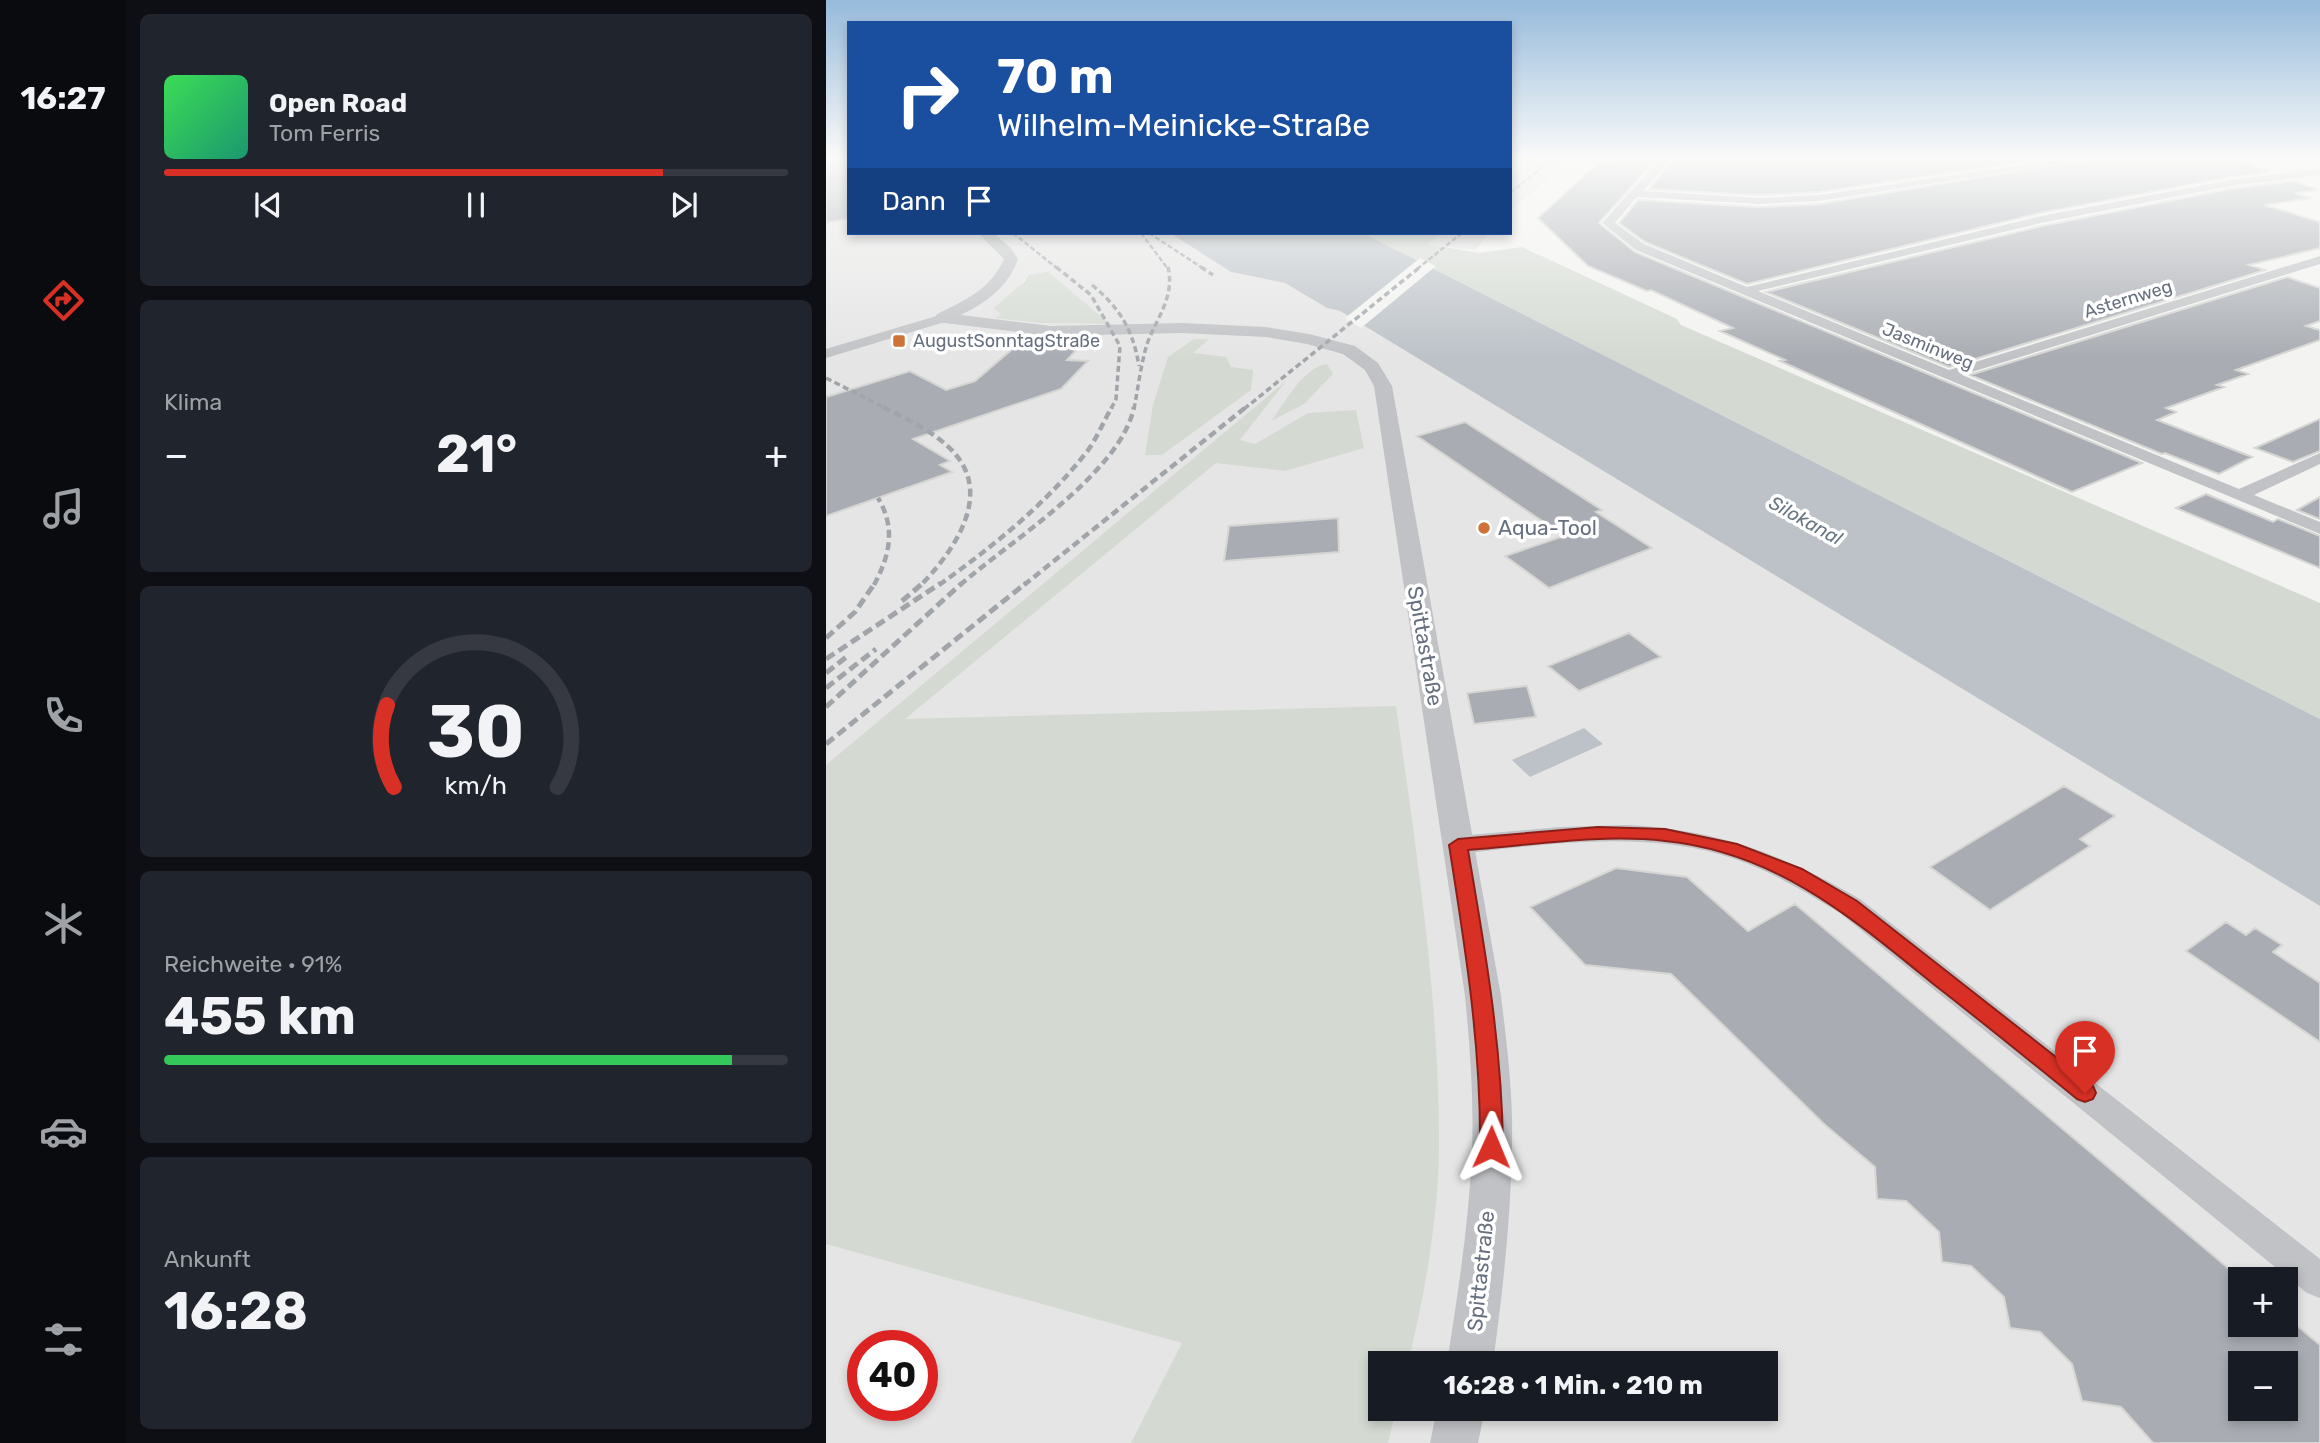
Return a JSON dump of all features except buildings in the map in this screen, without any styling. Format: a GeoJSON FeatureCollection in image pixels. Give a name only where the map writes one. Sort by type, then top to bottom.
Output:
{"type":"FeatureCollection","features":[{"type":"Feature","properties":{"kind":"street","name":"Jasminweg"},"geometry":{"type":"LineString","coordinates":[[1610,224],[1640,247],[2320,529]]}},
{"type":"Feature","properties":{"kind":"street"},"geometry":{"type":"LineString","coordinates":[[1745,291],[1912,248],[2018,224]]}},
{"type":"Feature","properties":{"kind":"street"},"geometry":{"type":"LineString","coordinates":[[826,354],[943,318],[988,292],[1005,275],[1011,259],[987,235]]}},
{"type":"Feature","properties":{"kind":"street","name":"Asternweg"},"geometry":{"type":"LineString","coordinates":[[1948,374],[2320,260]]}},
{"type":"Feature","properties":{"kind":"street","name":"Spittastraße"},"geometry":{"type":"LineString","coordinates":[[943,318],[1051,331],[1182,328],[1266,332],[1349,350],[1372,367],[1383,386],[1483,996],[1492,1119],[1489,1202],[1471,1351]]}},
{"type":"Feature","properties":{"kind":"street"},"geometry":{"type":"LineString","coordinates":[[2239,495],[2320,458]]}},
{"type":"Feature","properties":{"kind":"street"},"geometry":{"type":"LineString","coordinates":[[1458,845],[1598,833],[1665,835],[1731,848],[1796,874],[1850,906],[2320,1281]]}},
{"type":"Feature","properties":{"kind":"street"},"geometry":{"type":"LineString","coordinates":[[1454,1443],[1459,1421]]}},
{"type":"Feature","properties":{"kind":"shaded area"},"geometry":{"type":"Polygon","coordinates":[[[826,224],[847,224],[847,235],[1173,235],[1231,272],[1285,283],[1327,308],[1340,311],[2320,906],[2320,1443],[826,1443],[826,224]],[[1028,275],[1015,291],[1002,315],[997,317],[1040,323],[1108,324],[1028,275]]]}},
{"type":"Feature","properties":{"kind":"shaded area"},"geometry":{"type":"Polygon","coordinates":[[[1367,235],[1440,235],[1427,244],[1479,253],[1522,247],[1677,319],[1681,325],[2320,603],[2320,719],[1367,235]]]}},
{"type":"Feature","properties":{"kind":"shaded area"},"geometry":{"type":"Polygon","coordinates":[[[1440,235],[1487,235],[1475,250],[1426,244],[1440,235]]]}},
{"type":"Feature","properties":{"kind":"shaded area"},"geometry":{"type":"Polygon","coordinates":[[[1048,272],[1110,324],[1040,323],[995,318],[1001,315],[994,308],[1025,281],[1028,275],[1048,272]]]}},
{"type":"Feature","properties":{"kind":"shaded area"},"geometry":{"type":"Polygon","coordinates":[[[1194,339],[1209,339],[1193,353],[1226,357],[1231,367],[1253,370],[1251,390],[1162,455],[1145,455],[1153,405],[1168,357],[1194,339]]]}},
{"type":"Feature","properties":{"kind":"shaded area"},"geometry":{"type":"Polygon","coordinates":[[[1327,364],[1333,374],[1304,404],[1271,421],[1302,379],[1327,364]]]}},
{"type":"Feature","properties":{"kind":"shaded area"},"geometry":{"type":"Polygon","coordinates":[[[1286,381],[1240,440],[1255,444],[1308,413],[1356,410],[1364,448],[1285,471],[1216,463],[905,719],[1396,706],[1430,972],[1438,1079],[1439,1162],[1431,1249],[1411,1351],[1368,1351],[1368,1421],[1393,1421],[1388,1443],[1131,1443],[1182,1343],[826,1244],[826,765],[1286,381]]]}},
{"type":"Feature","properties":{"kind":"water","name":"Silokanal"},"geometry":{"type":"Polygon","coordinates":[[[1173,235],[1367,235],[2320,719],[2320,906],[1340,311],[1327,308],[1285,283],[1231,272],[1173,235]]]}},
{"type":"Feature","properties":{"kind":"water"},"geometry":{"type":"Polygon","coordinates":[[[1584,728],[1603,744],[1530,777],[1512,760],[1584,728]]]}},
{"type":"Feature","properties":{"kind":"pier"},"geometry":{"type":"Polygon","coordinates":[[[1420,258],[1436,266],[1361,328],[1345,318],[1420,258]]]}},
{"type":"Feature","properties":{"kind":"railway"},"geometry":{"type":"LineString","coordinates":[[1016,235],[1058,269]]}},
{"type":"Feature","properties":{"kind":"railway"},"geometry":{"type":"LineString","coordinates":[[1142,235],[1168,269]]}},
{"type":"Feature","properties":{"kind":"railway"},"geometry":{"type":"LineString","coordinates":[[1152,235],[1204,269]]}},
{"type":"Feature","properties":{"kind":"railway"},"geometry":{"type":"LineString","coordinates":[[1417,269],[1460,235]]}},
{"type":"Feature","properties":{"kind":"railway"},"geometry":{"type":"LineString","coordinates":[[1056,267],[1091,295],[1120,346],[1116,399],[1112,407]]}},
{"type":"Feature","properties":{"kind":"railway"},"geometry":{"type":"LineString","coordinates":[[1134,409],[1147,344],[1167,297],[1170,278],[1168,267]]}},
{"type":"Feature","properties":{"kind":"railway"},"geometry":{"type":"LineString","coordinates":[[1244,409],[1420,267]]}},
{"type":"Feature","properties":{"kind":"railway"},"geometry":{"type":"LineString","coordinates":[[1204,269],[1213,275]]}},
{"type":"Feature","properties":{"kind":"railway"},"geometry":{"type":"LineString","coordinates":[[1092,285],[1110,302],[1124,321],[1133,341],[1139,366]]}},
{"type":"Feature","properties":{"kind":"railway"},"geometry":{"type":"LineString","coordinates":[[826,378],[887,409]]}},
{"type":"Feature","properties":{"kind":"railway"},"geometry":{"type":"LineString","coordinates":[[883,407],[922,428],[949,447],[966,472],[970,489],[964,524],[945,557],[922,584]]}},
{"type":"Feature","properties":{"kind":"railway"},"geometry":{"type":"LineString","coordinates":[[939,585],[998,541],[1052,491],[1089,449],[1112,407]]}},
{"type":"Feature","properties":{"kind":"railway"},"geometry":{"type":"LineString","coordinates":[[960,585],[1086,481],[1108,457],[1125,432],[1134,407]]}},
{"type":"Feature","properties":{"kind":"railway"},"geometry":{"type":"LineString","coordinates":[[1024,585],[1246,407]]}},
{"type":"Feature","properties":{"kind":"railway"},"geometry":{"type":"LineString","coordinates":[[875,583],[884,563],[889,542],[887,520],[878,498]]}},
{"type":"Feature","properties":{"kind":"railway"},"geometry":{"type":"LineString","coordinates":[[826,638],[855,612],[875,583]]}},
{"type":"Feature","properties":{"kind":"railway"},"geometry":{"type":"LineString","coordinates":[[826,659],[941,583]]}},
{"type":"Feature","properties":{"kind":"railway"},"geometry":{"type":"LineString","coordinates":[[826,707],[962,583]]}},
{"type":"Feature","properties":{"kind":"railway"},"geometry":{"type":"LineString","coordinates":[[826,744],[1026,583]]}},
{"type":"Feature","properties":{"kind":"railway"},"geometry":{"type":"LineString","coordinates":[[902,601],[922,584]]}},
{"type":"Feature","properties":{"kind":"railway"},"geometry":{"type":"LineString","coordinates":[[826,688],[876,649]]}},
{"type":"Feature","properties":{"kind":"railway"},"geometry":{"type":"LineString","coordinates":[[826,673],[849,655]]}},
{"type":"Feature","properties":{"kind":"place","name":"AugustSonntagStraße"},"geometry":{"type":"Point","coordinates":[899,341]}},
{"type":"Feature","properties":{"kind":"place","name":"Aqua-Tool"},"geometry":{"type":"Point","coordinates":[1484,528]}},
{"type":"Feature","properties":{"kind":"route"},"geometry":{"type":"LineString","coordinates":[[1491,1147],[1489,1052],[1483,996],[1458,845],[1479,843],[1598,833],[1665,835],[1731,848],[1796,874],[1850,906],[2085,1093]]}}]}
